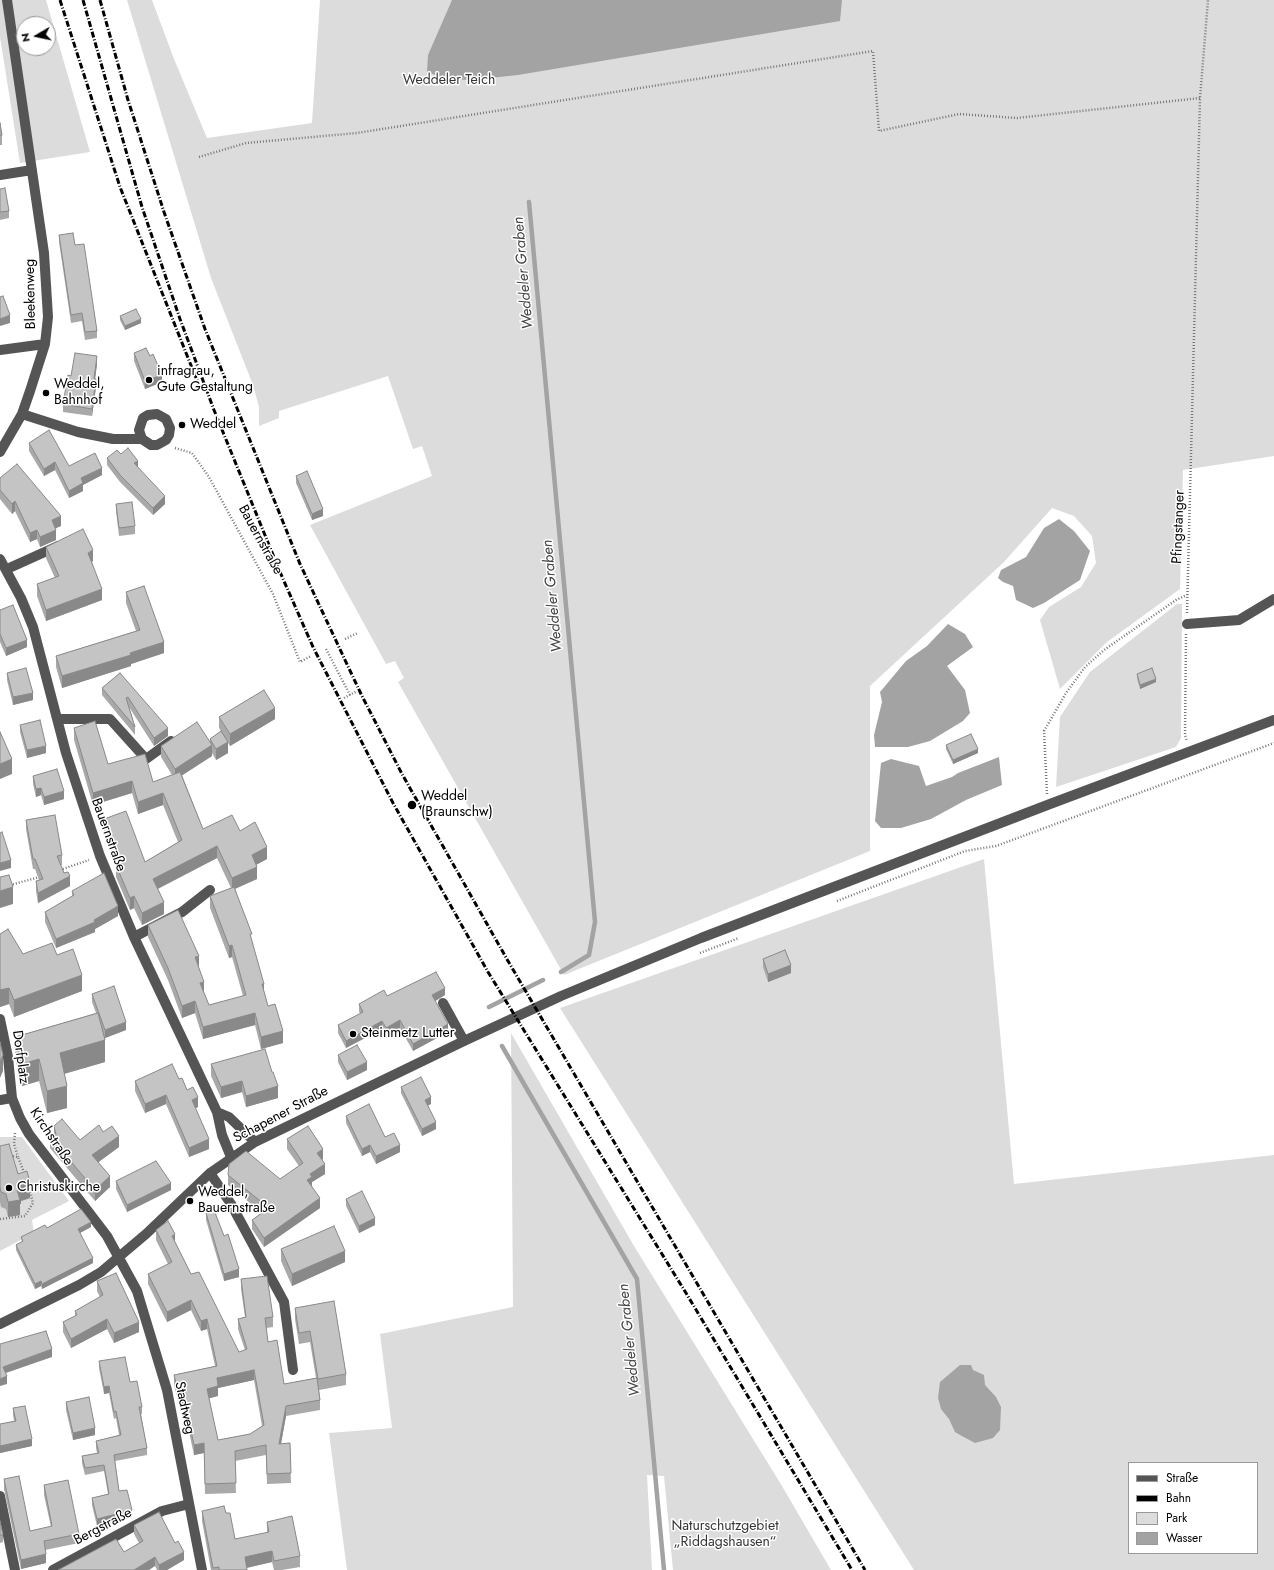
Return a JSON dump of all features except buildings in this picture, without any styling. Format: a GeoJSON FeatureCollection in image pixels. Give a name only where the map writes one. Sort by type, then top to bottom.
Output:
{"type":"FeatureCollection","features":[{"type":"Feature","properties":{"kind":"street","name":"Bleekenweg"},"geometry":{"type":"LineString","coordinates":[[8,0],[48,288],[48,317],[45,344],[22,414]]}},
{"type":"Feature","properties":{"kind":"street"},"geometry":{"type":"LineString","coordinates":[[0,175],[32,170]]}},
{"type":"Feature","properties":{"kind":"street"},"geometry":{"type":"LineString","coordinates":[[0,350],[45,344]]}},
{"type":"Feature","properties":{"kind":"street"},"geometry":{"type":"LineString","coordinates":[[0,452],[22,414],[78,432],[113,439],[142,439],[151,445],[157,445],[166,440],[169,435],[169,424],[166,419],[157,414],[148,415],[140,424],[139,430],[142,439]]}},
{"type":"Feature","properties":{"kind":"street"},"geometry":{"type":"LineString","coordinates":[[7,569],[68,541]]}},
{"type":"Feature","properties":{"kind":"street","name":"Bauernstraße"},"geometry":{"type":"LineString","coordinates":[[0,559],[7,569],[33,627],[78,794],[100,856],[134,937],[217,1112],[222,1135],[231,1157]]}},
{"type":"Feature","properties":{"kind":"street"},"geometry":{"type":"LineString","coordinates":[[1186,624],[1239,620],[1274,599]]}},
{"type":"Feature","properties":{"kind":"street"},"geometry":{"type":"LineString","coordinates":[[58,720],[110,719],[146,759],[178,736]]}},
{"type":"Feature","properties":{"kind":"street","name":"Schapener Straße"},"geometry":{"type":"LineString","coordinates":[[0,1324],[79,1285],[101,1272],[210,1173],[231,1157],[255,1142],[464,1041],[604,978],[1050,804],[1274,720]]}},
{"type":"Feature","properties":{"kind":"street"},"geometry":{"type":"LineString","coordinates":[[134,937],[182,912],[210,890]]}},
{"type":"Feature","properties":{"kind":"street"},"geometry":{"type":"LineString","coordinates":[[444,1003],[464,1041]]}},
{"type":"Feature","properties":{"kind":"street","name":"Dorfplatz"},"geometry":{"type":"LineString","coordinates":[[0,1019],[8,1057],[12,1098]]}},
{"type":"Feature","properties":{"kind":"street"},"geometry":{"type":"LineString","coordinates":[[0,1100],[12,1098]]}},
{"type":"Feature","properties":{"kind":"street","name":"Kirchstraße"},"geometry":{"type":"LineString","coordinates":[[12,1098],[29,1134],[107,1236],[119,1257]]}},
{"type":"Feature","properties":{"kind":"street"},"geometry":{"type":"LineString","coordinates":[[217,1112],[229,1118],[255,1142]]}},
{"type":"Feature","properties":{"kind":"street"},"geometry":{"type":"LineString","coordinates":[[210,1173],[231,1204],[284,1302],[293,1370]]}},
{"type":"Feature","properties":{"kind":"street","name":"Stadtweg"},"geometry":{"type":"LineString","coordinates":[[119,1257],[137,1291],[162,1369],[202,1570]]}},
{"type":"Feature","properties":{"kind":"street"},"geometry":{"type":"LineString","coordinates":[[0,1496],[15,1570]]}},
{"type":"Feature","properties":{"kind":"street","name":"Bergstraße"},"geometry":{"type":"LineString","coordinates":[[53,1570],[162,1511],[189,1504]]}},
{"type":"Feature","properties":{"kind":"path","name":"Pfingstanger"},"geometry":{"type":"LineString","coordinates":[[1190,751],[1185,735],[1186,624],[1196,302],[1200,98],[1208,0]]}},
{"type":"Feature","properties":{"kind":"path"},"geometry":{"type":"LineString","coordinates":[[199,157],[246,143],[357,133],[872,52],[879,131],[960,114],[1017,118],[1200,98]]}},
{"type":"Feature","properties":{"kind":"path","name":"Bauernstraße"},"geometry":{"type":"LineString","coordinates":[[166,440],[175,448],[192,453],[209,477],[273,594],[300,662],[311,656]]}},
{"type":"Feature","properties":{"kind":"path"},"geometry":{"type":"LineString","coordinates":[[1050,804],[1046,789],[1044,731],[1066,693],[1085,667],[1104,650],[1176,600],[1187,595]]}},
{"type":"Feature","properties":{"kind":"path"},"geometry":{"type":"LineString","coordinates":[[345,639],[358,633]]}},
{"type":"Feature","properties":{"kind":"path"},"geometry":{"type":"LineString","coordinates":[[326,649],[350,695]]}},
{"type":"Feature","properties":{"kind":"path"},"geometry":{"type":"LineString","coordinates":[[344,698],[357,691]]}},
{"type":"Feature","properties":{"kind":"path"},"geometry":{"type":"LineString","coordinates":[[836,901],[965,852],[996,846],[1274,743]]}},
{"type":"Feature","properties":{"kind":"path"},"geometry":{"type":"LineString","coordinates":[[55,872],[100,856]]}},
{"type":"Feature","properties":{"kind":"path"},"geometry":{"type":"LineString","coordinates":[[6,886],[48,874]]}},
{"type":"Feature","properties":{"kind":"path"},"geometry":{"type":"LineString","coordinates":[[698,954],[742,937]]}},
{"type":"Feature","properties":{"kind":"path"},"geometry":{"type":"LineString","coordinates":[[14,1135],[14,1144],[27,1182]]}},
{"type":"Feature","properties":{"kind":"path"},"geometry":{"type":"LineString","coordinates":[[4,1157],[18,1157]]}},
{"type":"Feature","properties":{"kind":"path"},"geometry":{"type":"LineString","coordinates":[[0,1219],[25,1216],[34,1203],[29,1189]]}},
{"type":"Feature","properties":{"kind":"green space"},"geometry":{"type":"Polygon","coordinates":[[[0,0],[46,0],[51,16],[16,16],[16,56],[56,56],[56,35],[90,152],[20,163],[0,37],[0,0]]]}},
{"type":"Feature","properties":{"kind":"green space"},"geometry":{"type":"Polygon","coordinates":[[[127,0],[152,0],[174,59],[207,138],[312,123],[320,0],[1274,0],[1274,456],[1183,470],[1180,589],[1107,642],[1060,689],[1040,620],[1049,607],[1081,587],[1096,563],[1092,536],[1074,516],[1052,508],[1004,562],[870,686],[870,851],[564,975],[398,682],[404,678],[395,661],[386,664],[310,525],[432,476],[422,446],[413,449],[388,376],[279,411],[279,418],[259,426],[259,407],[253,385],[211,278],[127,0]]]}},
{"type":"Feature","properties":{"kind":"green space"},"geometry":{"type":"Polygon","coordinates":[[[1177,604],[1182,604],[1181,738],[1176,747],[1056,787],[1060,717],[1090,672],[1177,604]]]}},
{"type":"Feature","properties":{"kind":"green space"},"geometry":{"type":"Polygon","coordinates":[[[984,859],[1014,1184],[1274,1155],[1274,1570],[914,1570],[560,1008],[984,859]]]}},
{"type":"Feature","properties":{"kind":"green space","name":"Naturschutzgebiet „Riddagshausen“"},"geometry":{"type":"Polygon","coordinates":[[[511,1033],[634,1246],[782,1486],[831,1570],[673,1570],[664,1476],[647,1475],[652,1570],[347,1570],[329,1433],[392,1428],[380,1334],[513,1307],[511,1033]]]}},
{"type":"Feature","properties":{"kind":"green space"},"geometry":{"type":"Polygon","coordinates":[[[0,1137],[22,1137],[69,1201],[32,1220],[34,1233],[0,1251],[0,1137]]]}},
{"type":"Feature","properties":{"kind":"water","name":"Weddeler Teich"},"geometry":{"type":"Polygon","coordinates":[[[452,0],[842,0],[840,21],[518,75],[470,80],[446,79],[427,72],[428,55],[452,0]]]}},
{"type":"Feature","properties":{"kind":"water"},"geometry":{"type":"Polygon","coordinates":[[[1059,519],[1074,531],[1090,551],[1080,580],[1044,603],[1033,608],[1016,600],[1013,586],[998,578],[1001,570],[1026,557],[1044,528],[1059,519]]]}},
{"type":"Feature","properties":{"kind":"water"},"geometry":{"type":"Polygon","coordinates":[[[948,624],[965,634],[973,647],[947,666],[965,690],[970,713],[963,721],[930,741],[908,747],[875,747],[874,735],[882,702],[880,692],[906,661],[927,646],[948,624]]]}},
{"type":"Feature","properties":{"kind":"water"},"geometry":{"type":"Polygon","coordinates":[[[999,757],[1002,785],[966,800],[931,819],[901,828],[881,828],[875,821],[881,763],[891,759],[919,766],[926,786],[952,777],[958,773],[999,757]]]}},
{"type":"Feature","properties":{"kind":"water"},"geometry":{"type":"Polygon","coordinates":[[[960,1365],[971,1365],[973,1370],[984,1375],[985,1385],[996,1397],[1001,1407],[1000,1430],[993,1438],[975,1443],[960,1435],[955,1432],[949,1419],[941,1409],[938,1398],[940,1382],[960,1365]]]}},
{"type":"Feature","properties":{"kind":"waterway","name":"Weddeler Graben"},"geometry":{"type":"LineString","coordinates":[[529,202],[595,922],[589,955],[561,972]]}},
{"type":"Feature","properties":{"kind":"waterway","name":"Weddeler Graben"},"geometry":{"type":"LineString","coordinates":[[489,1007],[543,980]]}},
{"type":"Feature","properties":{"kind":"waterway","name":"Weddeler Graben"},"geometry":{"type":"LineString","coordinates":[[502,1046],[637,1279],[664,1570]]}},
{"type":"Feature","properties":{"kind":"railway"},"geometry":{"type":"LineString","coordinates":[[60,0],[120,187],[200,388]]}},
{"type":"Feature","properties":{"kind":"railway"},"geometry":{"type":"LineString","coordinates":[[83,0],[142,207],[180,319],[214,410],[280,572],[313,647],[393,803],[488,972],[686,1293],[852,1570]]}},
{"type":"Feature","properties":{"kind":"railway"},"geometry":{"type":"LineString","coordinates":[[100,0],[128,100],[164,212],[205,329],[300,564],[361,694],[402,774],[508,961],[865,1570]]}},
{"type":"Feature","properties":{"kind":"place","name":"infragrau, Gute Gestaltung"},"geometry":{"type":"Point","coordinates":[149,380]}},
{"type":"Feature","properties":{"kind":"place","name":"Weddel, Bahnhof"},"geometry":{"type":"Point","coordinates":[46,393]}},
{"type":"Feature","properties":{"kind":"place","name":"Weddel"},"geometry":{"type":"Point","coordinates":[182,425]}},
{"type":"Feature","properties":{"kind":"place","name":"Weddel (Braunschw)"},"geometry":{"type":"Point","coordinates":[412,805]}},
{"type":"Feature","properties":{"kind":"place","name":"Steinmetz Lutter"},"geometry":{"type":"Point","coordinates":[353,1034]}},
{"type":"Feature","properties":{"kind":"place","name":"Christuskirche"},"geometry":{"type":"Point","coordinates":[9,1188]}},
{"type":"Feature","properties":{"kind":"place","name":"Weddel, Bauernstraße"},"geometry":{"type":"Point","coordinates":[190,1201]}}]}
